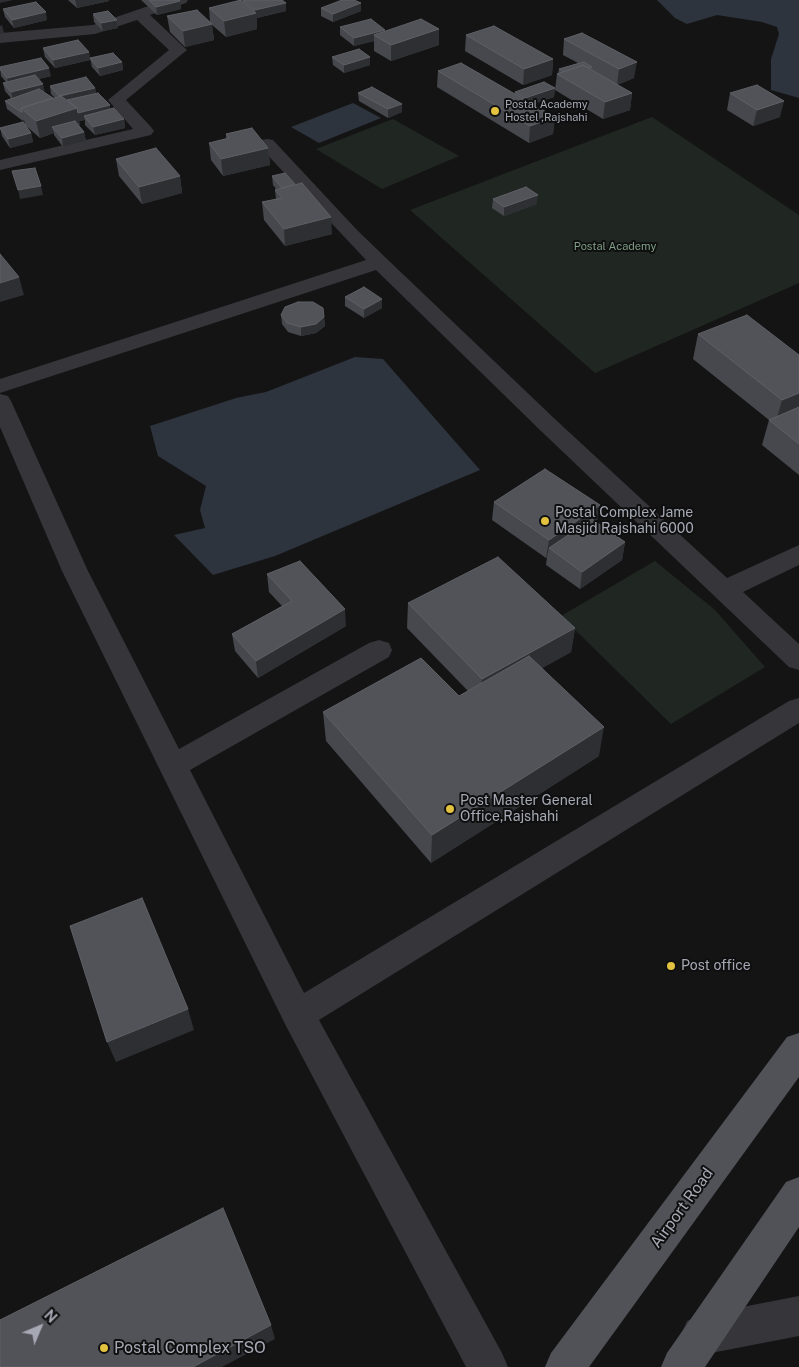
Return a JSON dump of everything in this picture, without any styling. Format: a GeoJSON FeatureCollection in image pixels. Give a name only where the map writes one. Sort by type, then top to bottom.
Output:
{"type":"FeatureCollection","features":[{"type":"Feature","properties":{"kind":"main road","name":"Airport Road"},"geometry":{"type":"LineString","coordinates":[[565,1367],[799,1049]]}},
{"type":"Feature","properties":{"kind":"main road"},"geometry":{"type":"LineString","coordinates":[[681,1367],[701,1335],[799,1195]]}},
{"type":"Feature","properties":{"kind":"street"},"geometry":{"type":"LineString","coordinates":[[0,38],[96,29],[181,0]]}},
{"type":"Feature","properties":{"kind":"street"},"geometry":{"type":"LineString","coordinates":[[1,167],[145,131],[116,100],[179,50],[140,14]]}},
{"type":"Feature","properties":{"kind":"street"},"geometry":{"type":"LineString","coordinates":[[267,144],[350,234],[549,426],[799,660]]}},
{"type":"Feature","properties":{"kind":"street"},"geometry":{"type":"LineString","coordinates":[[0,386],[379,262]]}},
{"type":"Feature","properties":{"kind":"street"},"geometry":{"type":"LineString","coordinates":[[0,401],[75,571],[298,1015],[488,1367]]}},
{"type":"Feature","properties":{"kind":"street"},"geometry":{"type":"LineString","coordinates":[[724,590],[799,554]]}},
{"type":"Feature","properties":{"kind":"street"},"geometry":{"type":"LineString","coordinates":[[173,766],[379,650]]}},
{"type":"Feature","properties":{"kind":"street"},"geometry":{"type":"LineString","coordinates":[[298,1015],[799,709]]}},
{"type":"Feature","properties":{"kind":"street"},"geometry":{"type":"LineString","coordinates":[[701,1335],[799,1316]]}},
{"type":"Feature","properties":{"kind":"green space","name":"Postal Academy"},"geometry":{"type":"Polygon","coordinates":[[[652,117],[799,215],[799,283],[595,373],[410,210],[652,117]]]}},
{"type":"Feature","properties":{"kind":"green space"},"geometry":{"type":"Polygon","coordinates":[[[393,119],[459,156],[382,189],[316,149],[393,119]]]}},
{"type":"Feature","properties":{"kind":"green space"},"geometry":{"type":"Polygon","coordinates":[[[655,561],[715,610],[765,667],[671,724],[561,616],[655,561]]]}},
{"type":"Feature","properties":{"kind":"shaded area"},"geometry":{"type":"Polygon","coordinates":[[[657,0],[799,0],[799,98],[771,90],[771,59],[779,34],[777,27],[762,22],[717,15],[687,24],[675,18],[657,0]]]}},
{"type":"Feature","properties":{"kind":"shaded area"},"geometry":{"type":"Polygon","coordinates":[[[353,103],[381,118],[319,143],[291,127],[353,103]]]}},
{"type":"Feature","properties":{"kind":"shaded area"},"geometry":{"type":"Polygon","coordinates":[[[355,357],[383,359],[480,470],[275,556],[213,575],[174,535],[205,528],[200,510],[206,486],[158,456],[150,426],[236,398],[266,392],[355,357]]]}},
{"type":"Feature","properties":{"kind":"building"},"geometry":{"type":"Polygon","coordinates":[[[149,0],[179,0],[180,1],[156,7],[149,0]]]}},
{"type":"Feature","properties":{"kind":"building"},"geometry":{"type":"Polygon","coordinates":[[[241,0],[256,13],[224,21],[209,8],[241,0]]]}},
{"type":"Feature","properties":{"kind":"building"},"geometry":{"type":"Polygon","coordinates":[[[243,0],[282,0],[286,3],[255,10],[243,0]]]}},
{"type":"Feature","properties":{"kind":"building"},"geometry":{"type":"Polygon","coordinates":[[[342,0],[354,0],[361,3],[333,14],[321,8],[342,0]]]}},
{"type":"Feature","properties":{"kind":"building"},"geometry":{"type":"Polygon","coordinates":[[[36,2],[46,12],[12,20],[3,9],[36,2]]]}},
{"type":"Feature","properties":{"kind":"building"},"geometry":{"type":"Polygon","coordinates":[[[197,10],[212,24],[183,31],[167,16],[197,10]]]}},
{"type":"Feature","properties":{"kind":"building"},"geometry":{"type":"Polygon","coordinates":[[[108,11],[117,20],[101,23],[93,14],[108,11]]]}},
{"type":"Feature","properties":{"kind":"building"},"geometry":{"type":"Polygon","coordinates":[[[371,19],[385,30],[354,38],[340,27],[371,19]]]}},
{"type":"Feature","properties":{"kind":"building"},"geometry":{"type":"Polygon","coordinates":[[[421,19],[439,29],[391,45],[374,35],[421,19]]]}},
{"type":"Feature","properties":{"kind":"building"},"geometry":{"type":"Polygon","coordinates":[[[494,26],[553,59],[524,69],[466,35],[494,26]]]}},
{"type":"Feature","properties":{"kind":"building"},"geometry":{"type":"Polygon","coordinates":[[[582,33],[637,62],[619,69],[564,39],[582,33]]]}},
{"type":"Feature","properties":{"kind":"building"},"geometry":{"type":"Polygon","coordinates":[[[78,40],[89,52],[53,60],[43,48],[78,40]]]}},
{"type":"Feature","properties":{"kind":"building"},"geometry":{"type":"Polygon","coordinates":[[[359,49],[370,57],[344,65],[332,57],[359,49]]]}},
{"type":"Feature","properties":{"kind":"building"},"geometry":{"type":"Polygon","coordinates":[[[113,53],[122,62],[98,68],[90,58],[113,53]]]}},
{"type":"Feature","properties":{"kind":"building"},"geometry":{"type":"Polygon","coordinates":[[[41,58],[49,68],[7,78],[0,69],[0,67],[41,58]]]}},
{"type":"Feature","properties":{"kind":"building"},"geometry":{"type":"Polygon","coordinates":[[[584,62],[592,67],[588,68],[583,65],[563,72],[559,69],[584,62]]]}},
{"type":"Feature","properties":{"kind":"building"},"geometry":{"type":"Polygon","coordinates":[[[461,63],[555,117],[530,126],[438,71],[461,63]]]}},
{"type":"Feature","properties":{"kind":"building"},"geometry":{"type":"Polygon","coordinates":[[[583,65],[632,93],[605,102],[557,74],[583,65]]]}},
{"type":"Feature","properties":{"kind":"building"},"geometry":{"type":"Polygon","coordinates":[[[35,75],[43,84],[11,92],[3,83],[35,75]]]}},
{"type":"Feature","properties":{"kind":"building"},"geometry":{"type":"Polygon","coordinates":[[[86,77],[95,88],[59,96],[50,86],[86,77]]]}},
{"type":"Feature","properties":{"kind":"building"},"geometry":{"type":"Polygon","coordinates":[[[544,82],[555,88],[525,98],[515,92],[544,82]]]}},
{"type":"Feature","properties":{"kind":"building"},"geometry":{"type":"Polygon","coordinates":[[[757,85],[784,101],[757,110],[730,93],[757,85]]]}},
{"type":"Feature","properties":{"kind":"building"},"geometry":{"type":"Polygon","coordinates":[[[372,87],[402,104],[388,109],[358,93],[372,87]]]}},
{"type":"Feature","properties":{"kind":"building"},"geometry":{"type":"Polygon","coordinates":[[[39,89],[53,98],[21,108],[22,112],[5,101],[39,89]]]}},
{"type":"Feature","properties":{"kind":"building"},"geometry":{"type":"Polygon","coordinates":[[[98,93],[110,105],[78,113],[77,108],[67,100],[98,93]]]}},
{"type":"Feature","properties":{"kind":"building"},"geometry":{"type":"Polygon","coordinates":[[[61,96],[77,108],[36,121],[21,108],[61,96]]]}},
{"type":"Feature","properties":{"kind":"building"},"geometry":{"type":"Polygon","coordinates":[[[114,108],[124,119],[93,127],[84,116],[114,108]]]}},
{"type":"Feature","properties":{"kind":"building"},"geometry":{"type":"Polygon","coordinates":[[[75,121],[84,132],[62,138],[52,127],[75,121]]]}},
{"type":"Feature","properties":{"kind":"building"},"geometry":{"type":"Polygon","coordinates":[[[23,122],[31,133],[8,139],[0,128],[23,122]]]}},
{"type":"Feature","properties":{"kind":"building"},"geometry":{"type":"Polygon","coordinates":[[[252,128],[268,148],[221,159],[209,143],[229,138],[226,134],[252,128]]]}},
{"type":"Feature","properties":{"kind":"building"},"geometry":{"type":"Polygon","coordinates":[[[156,148],[180,176],[139,187],[116,159],[156,148]]]}},
{"type":"Feature","properties":{"kind":"building"},"geometry":{"type":"Polygon","coordinates":[[[35,168],[41,186],[18,190],[12,171],[35,168]]]}},
{"type":"Feature","properties":{"kind":"building"},"geometry":{"type":"Polygon","coordinates":[[[285,173],[295,184],[282,188],[272,176],[285,173]]]}},
{"type":"Feature","properties":{"kind":"building"},"geometry":{"type":"Polygon","coordinates":[[[302,183],[331,217],[284,229],[262,202],[282,198],[275,190],[302,183]]]}},
{"type":"Feature","properties":{"kind":"building"},"geometry":{"type":"Polygon","coordinates":[[[526,187],[538,195],[504,207],[493,199],[526,187]]]}},
{"type":"Feature","properties":{"kind":"building"},"geometry":{"type":"Polygon","coordinates":[[[0,254],[19,277],[0,283],[0,254]]]}},
{"type":"Feature","properties":{"kind":"building"},"geometry":{"type":"Polygon","coordinates":[[[364,287],[382,299],[364,309],[345,297],[364,287]]]}},
{"type":"Feature","properties":{"kind":"building"},"geometry":{"type":"Polygon","coordinates":[[[298,302],[313,302],[323,308],[324,317],[316,324],[301,327],[287,323],[281,315],[285,307],[298,302]]]}},
{"type":"Feature","properties":{"kind":"building"},"geometry":{"type":"Polygon","coordinates":[[[747,315],[799,355],[799,393],[782,400],[698,334],[747,315]]]}},
{"type":"Feature","properties":{"kind":"building"},"geometry":{"type":"Polygon","coordinates":[[[799,407],[799,444],[769,420],[799,407]]]}},
{"type":"Feature","properties":{"kind":"building"},"geometry":{"type":"Polygon","coordinates":[[[545,469],[600,505],[549,540],[494,502],[545,469]]]}},
{"type":"Feature","properties":{"kind":"building"},"geometry":{"type":"Polygon","coordinates":[[[592,519],[625,542],[582,572],[549,548],[592,519]]]}},
{"type":"Feature","properties":{"kind":"building"},"geometry":{"type":"Polygon","coordinates":[[[498,557],[575,628],[482,679],[408,603],[498,557]]]}},
{"type":"Feature","properties":{"kind":"building"},"geometry":{"type":"Polygon","coordinates":[[[300,561],[345,609],[256,661],[232,634],[292,601],[267,574],[300,561]]]}},
{"type":"Feature","properties":{"kind":"building","name":"Post Master General Office,Rajshahi"},"geometry":{"type":"Polygon","coordinates":[[[529,656],[604,727],[432,835],[323,712],[421,658],[459,696],[529,656]]]}},
{"type":"Feature","properties":{"kind":"building"},"geometry":{"type":"Polygon","coordinates":[[[142,898],[188,1009],[107,1042],[70,926],[142,898]]]}},
{"type":"Feature","properties":{"kind":"building"},"geometry":{"type":"Polygon","coordinates":[[[223,1208],[271,1325],[193,1367],[0,1367],[0,1320],[223,1208]]]}},
{"type":"Feature","properties":{"kind":"place","name":"Postal Academy Hostel ,Rajshahi"},"geometry":{"type":"Point","coordinates":[495,111]}},
{"type":"Feature","properties":{"kind":"place","name":"Postal Complex Jame Masjid Rajshahi 6000"},"geometry":{"type":"Point","coordinates":[545,521]}},
{"type":"Feature","properties":{"kind":"place","name":"Post Master General Office,Rajshahi"},"geometry":{"type":"Point","coordinates":[450,809]}},
{"type":"Feature","properties":{"kind":"place","name":"Post office"},"geometry":{"type":"Point","coordinates":[671,966]}},
{"type":"Feature","properties":{"kind":"place","name":"Postal Complex TSO"},"geometry":{"type":"Point","coordinates":[104,1348]}}]}
